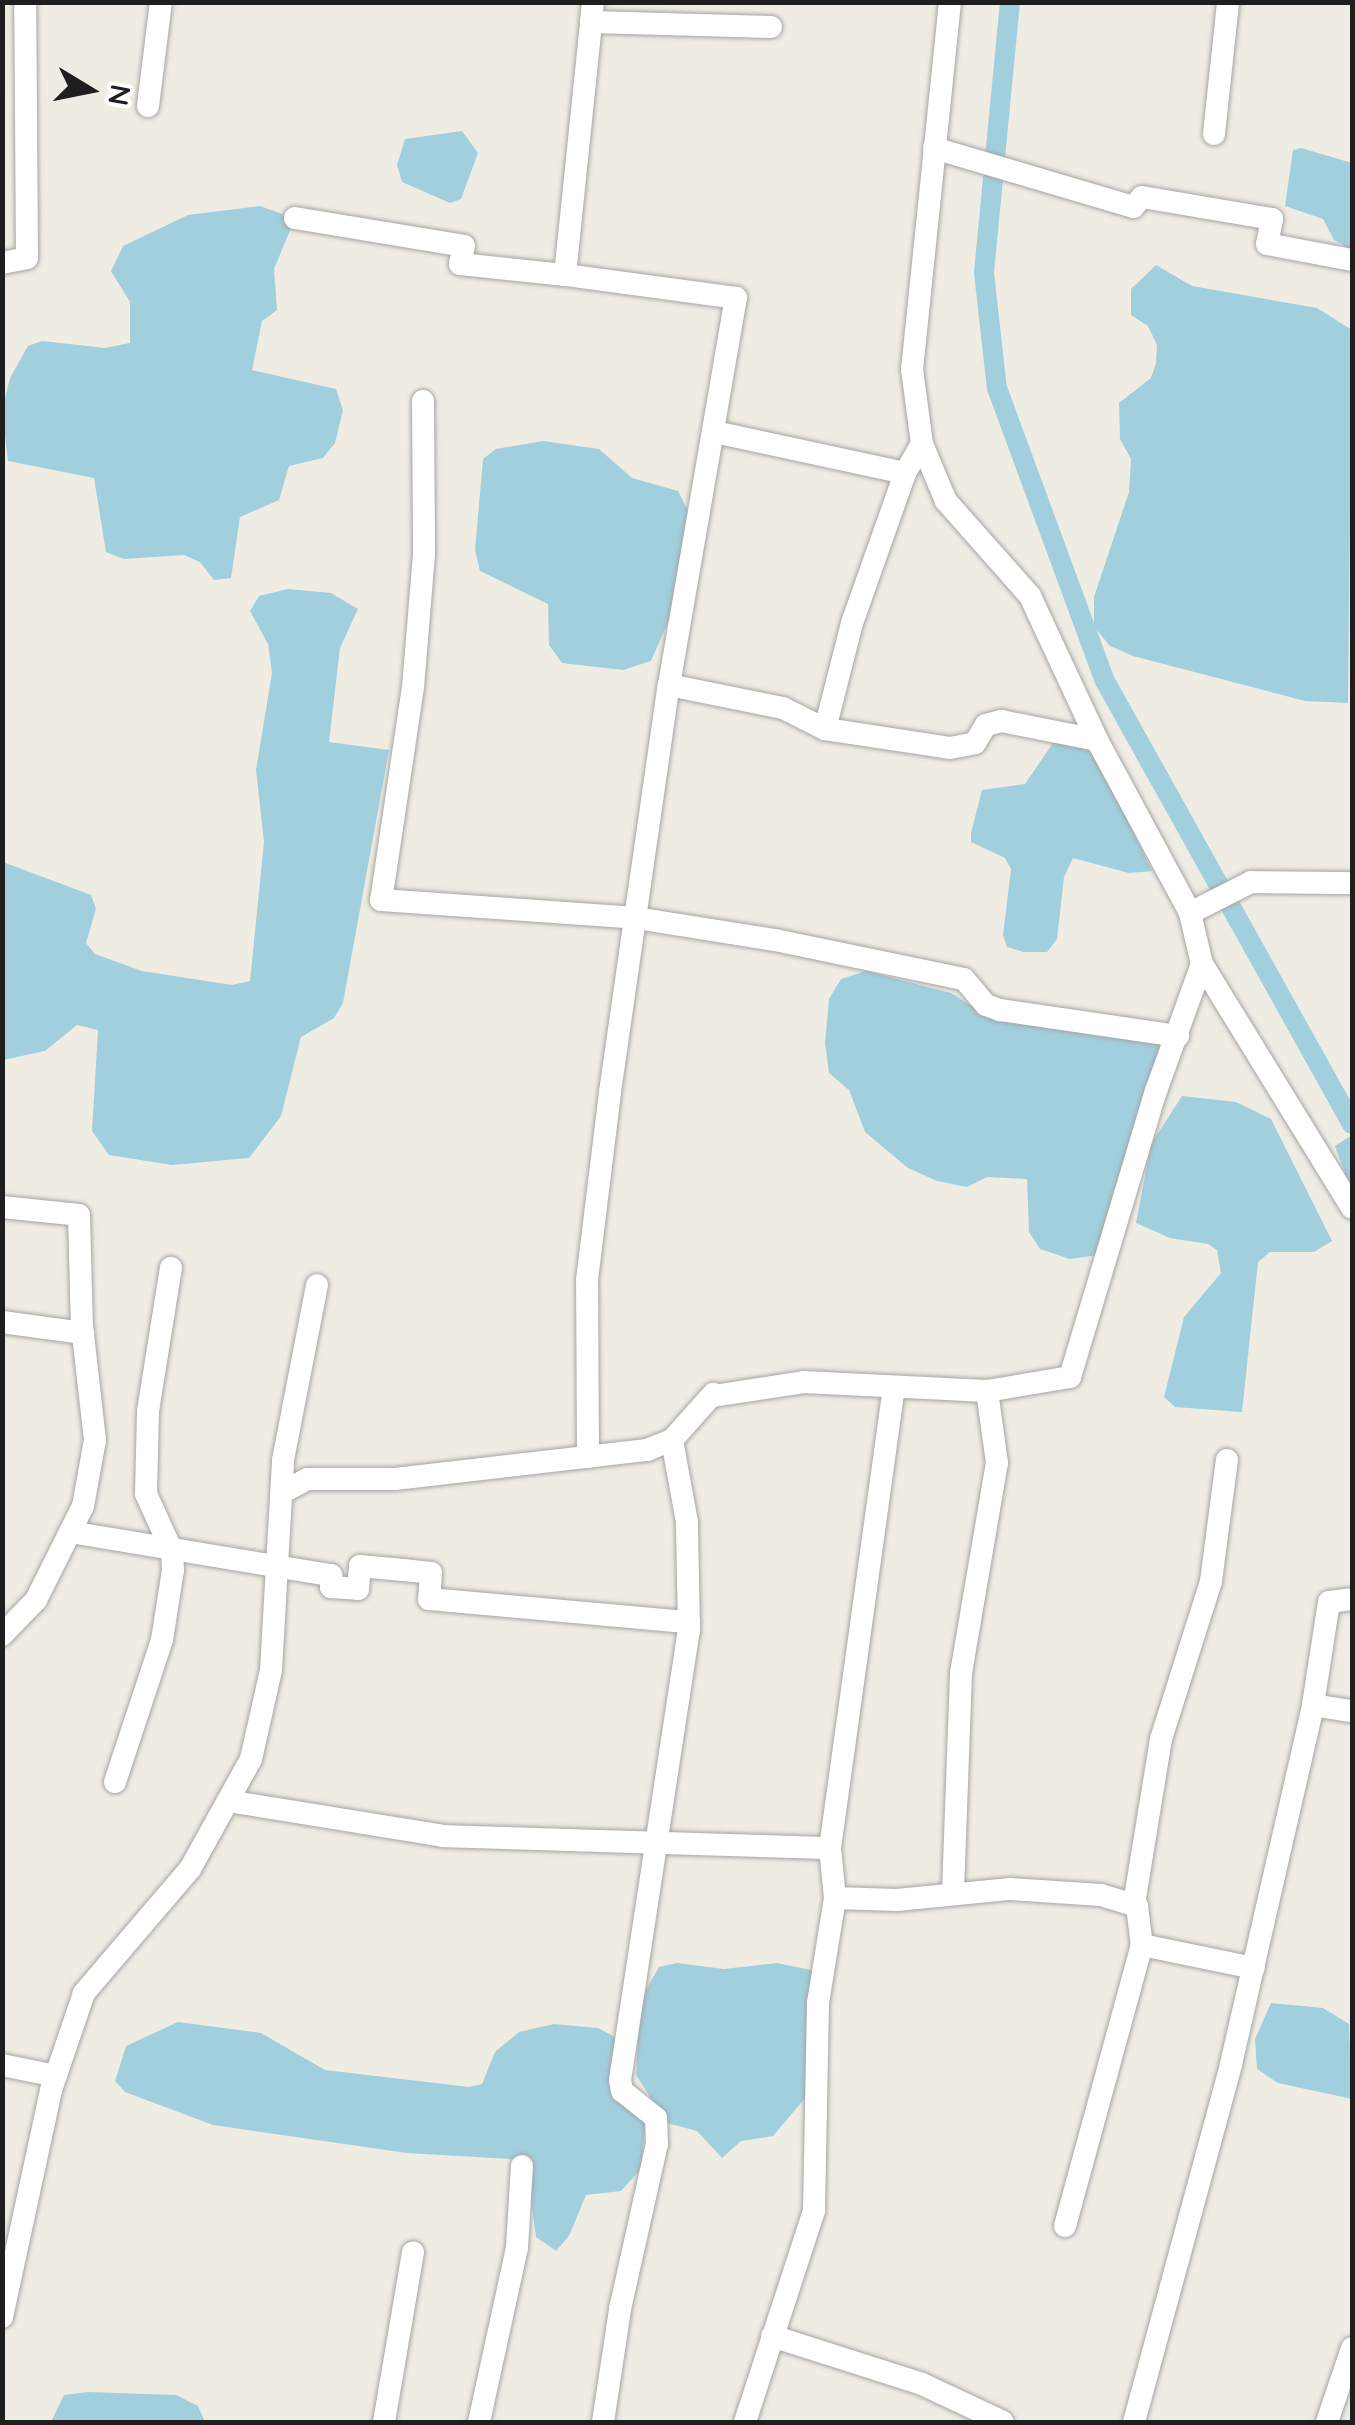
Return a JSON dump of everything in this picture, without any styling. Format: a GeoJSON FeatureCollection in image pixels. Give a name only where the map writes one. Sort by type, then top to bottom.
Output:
{"type":"FeatureCollection","features":[{"type":"Feature","properties":{"kind":"street"},"geometry":{"type":"LineString","coordinates":[[148,106],[160,2]]}},
{"type":"Feature","properties":{"kind":"street"},"geometry":{"type":"LineString","coordinates":[[283,1492],[307,1478],[395,1480],[647,1450],[672,1440],[713,1395],[804,1382],[987,1391],[1070,1377],[1202,964],[1196,910],[1097,740],[1030,596],[946,501],[922,444],[912,369],[944,151],[950,2]]}},
{"type":"Feature","properties":{"kind":"street"},"geometry":{"type":"LineString","coordinates":[[1214,134],[1228,2]]}},
{"type":"Feature","properties":{"kind":"street"},"geometry":{"type":"LineString","coordinates":[[2,263],[27,258],[18,8]]}},
{"type":"Feature","properties":{"kind":"street"},"geometry":{"type":"LineString","coordinates":[[565,275],[592,12],[771,27]]}},
{"type":"Feature","properties":{"kind":"street"},"geometry":{"type":"LineString","coordinates":[[944,151],[1134,207],[1142,196],[1272,219],[1267,244],[1352,260]]}},
{"type":"Feature","properties":{"kind":"street"},"geometry":{"type":"LineString","coordinates":[[295,218],[464,246],[460,264],[736,298],[669,684],[587,1280],[588,1457]]}},
{"type":"Feature","properties":{"kind":"street"},"geometry":{"type":"LineString","coordinates":[[423,401],[421,592],[382,900],[636,918],[964,979],[986,1006],[1046,1021],[1178,1036]]}},
{"type":"Feature","properties":{"kind":"street"},"geometry":{"type":"LineString","coordinates":[[715,432],[904,474]]}},
{"type":"Feature","properties":{"kind":"street"},"geometry":{"type":"LineString","coordinates":[[825,728],[852,623],[904,474],[922,444]]}},
{"type":"Feature","properties":{"kind":"street"},"geometry":{"type":"LineString","coordinates":[[669,684],[783,708],[825,728],[950,748],[975,742],[986,725],[1001,721],[1097,740]]}},
{"type":"Feature","properties":{"kind":"street"},"geometry":{"type":"LineString","coordinates":[[1196,910],[1251,882],[1352,884]]}},
{"type":"Feature","properties":{"kind":"street"},"geometry":{"type":"LineString","coordinates":[[1202,964],[1352,1208]]}},
{"type":"Feature","properties":{"kind":"street"},"geometry":{"type":"LineString","coordinates":[[2,1207],[80,1215],[83,1333],[94,1464],[70,1532],[36,1600],[2,1636]]}},
{"type":"Feature","properties":{"kind":"street"},"geometry":{"type":"LineString","coordinates":[[115,1782],[162,1640],[172,1551],[146,1494],[148,1410],[171,1268]]}},
{"type":"Feature","properties":{"kind":"street"},"geometry":{"type":"LineString","coordinates":[[2,2317],[56,2076],[94,1975],[190,1869],[251,1759],[266,1702],[289,1421],[317,1286]]}},
{"type":"Feature","properties":{"kind":"street"},"geometry":{"type":"LineString","coordinates":[[2,1322],[83,1333]]}},
{"type":"Feature","properties":{"kind":"street"},"geometry":{"type":"LineString","coordinates":[[745,2422],[814,2212],[818,2003],[834,1898],[830,1848],[894,1387]]}},
{"type":"Feature","properties":{"kind":"street"},"geometry":{"type":"LineString","coordinates":[[953,1892],[961,1674],[997,1463],[987,1391]]}},
{"type":"Feature","properties":{"kind":"street"},"geometry":{"type":"LineString","coordinates":[[603,2422],[620,2309],[657,2144],[656,2118],[622,2090],[620,2080],[690,1622],[684,1482],[672,1440]]}},
{"type":"Feature","properties":{"kind":"street"},"geometry":{"type":"LineString","coordinates":[[1065,2226],[1142,1945],[1134,1904],[1161,1738],[1211,1581],[1227,1460]]}},
{"type":"Feature","properties":{"kind":"street"},"geometry":{"type":"LineString","coordinates":[[70,1532],[331,1575],[331,1587],[358,1589],[360,1566],[431,1573],[429,1599],[690,1622]]}},
{"type":"Feature","properties":{"kind":"street"},"geometry":{"type":"LineString","coordinates":[[1134,2422],[1254,1968],[1313,1706],[1329,1602],[1352,1599]]}},
{"type":"Feature","properties":{"kind":"street"},"geometry":{"type":"LineString","coordinates":[[1313,1706],[1352,1711]]}},
{"type":"Feature","properties":{"kind":"street"},"geometry":{"type":"LineString","coordinates":[[228,1801],[443,1836],[654,1838],[830,1848]]}},
{"type":"Feature","properties":{"kind":"street"},"geometry":{"type":"LineString","coordinates":[[834,1898],[1070,1890],[1134,1904]]}},
{"type":"Feature","properties":{"kind":"street"},"geometry":{"type":"LineString","coordinates":[[1142,1945],[1254,1968]]}},
{"type":"Feature","properties":{"kind":"street"},"geometry":{"type":"LineString","coordinates":[[2,2065],[56,2076]]}},
{"type":"Feature","properties":{"kind":"street"},"geometry":{"type":"LineString","coordinates":[[479,2422],[518,2247],[522,2166]]}},
{"type":"Feature","properties":{"kind":"street"},"geometry":{"type":"LineString","coordinates":[[384,2422],[413,2252]]}},
{"type":"Feature","properties":{"kind":"street"},"geometry":{"type":"LineString","coordinates":[[772,2336],[922,2384],[1003,2422]]}},
{"type":"Feature","properties":{"kind":"street"},"geometry":{"type":"LineString","coordinates":[[1328,2422],[1352,2348]]}},
{"type":"Feature","properties":{"kind":"water"},"geometry":{"type":"Polygon","coordinates":[[[462,131],[478,153],[461,199],[450,203],[402,182],[397,165],[405,139],[462,131]]]}},
{"type":"Feature","properties":{"kind":"water"},"geometry":{"type":"Polygon","coordinates":[[[1301,148],[1352,163],[1352,250],[1334,240],[1323,219],[1285,206],[1293,150],[1301,148]]]}},
{"type":"Feature","properties":{"kind":"water"},"geometry":{"type":"Polygon","coordinates":[[[260,206],[285,215],[291,228],[274,269],[277,310],[262,321],[252,370],[336,389],[343,410],[335,443],[323,458],[289,466],[279,500],[240,517],[231,578],[214,580],[200,562],[184,555],[124,559],[106,552],[94,478],[8,461],[2,410],[10,378],[28,346],[42,341],[105,348],[130,343],[130,302],[111,271],[123,246],[188,215],[260,206]]]}},
{"type":"Feature","properties":{"kind":"water"},"geometry":{"type":"Polygon","coordinates":[[[1156,265],[1192,286],[1317,308],[1352,330],[1348,703],[1305,701],[1133,656],[1110,646],[1094,627],[1094,597],[1129,492],[1131,459],[1120,439],[1119,403],[1151,378],[1156,363],[1157,345],[1148,326],[1131,315],[1131,289],[1156,265]]]}},
{"type":"Feature","properties":{"kind":"water"},"geometry":{"type":"Polygon","coordinates":[[[543,441],[599,449],[632,478],[678,491],[688,511],[672,613],[651,661],[623,670],[562,663],[549,645],[548,604],[480,571],[475,550],[483,459],[496,449],[543,441]]]}},
{"type":"Feature","properties":{"kind":"water"},"geometry":{"type":"Polygon","coordinates":[[[288,589],[331,593],[358,609],[340,648],[329,742],[389,750],[343,1003],[334,1018],[301,1037],[281,1116],[249,1158],[172,1165],[109,1155],[92,1131],[98,1030],[77,1025],[45,1051],[3,1060],[3,862],[91,895],[96,909],[86,943],[95,954],[142,971],[232,985],[250,981],[264,842],[256,770],[272,673],[268,644],[250,611],[259,596],[288,589]]]}},
{"type":"Feature","properties":{"kind":"water"},"geometry":{"type":"Polygon","coordinates":[[[1063,741],[1096,754],[1152,871],[1129,873],[1073,858],[1064,877],[1057,939],[1047,952],[1024,952],[1007,947],[1003,935],[1011,869],[1005,858],[971,842],[971,833],[982,790],[1025,784],[1053,743],[1063,741]]]}},
{"type":"Feature","properties":{"kind":"water"},"geometry":{"type":"Polygon","coordinates":[[[866,971],[951,993],[992,1019],[1164,1045],[1098,1255],[1070,1259],[1040,1249],[1029,1232],[1027,1179],[987,1177],[967,1187],[937,1181],[908,1168],[865,1132],[849,1090],[829,1073],[825,1043],[829,999],[841,979],[866,971]]]}},
{"type":"Feature","properties":{"kind":"water"},"geometry":{"type":"Polygon","coordinates":[[[1182,1096],[1236,1102],[1271,1119],[1332,1241],[1314,1252],[1270,1252],[1258,1262],[1242,1412],[1175,1407],[1164,1397],[1184,1317],[1221,1273],[1217,1250],[1208,1244],[1170,1238],[1136,1223],[1151,1144],[1182,1096]]]}},
{"type":"Feature","properties":{"kind":"water"},"geometry":{"type":"Polygon","coordinates":[[[1352,1135],[1352,1193],[1335,1146],[1352,1135]]]}},
{"type":"Feature","properties":{"kind":"water"},"geometry":{"type":"Polygon","coordinates":[[[677,1963],[724,1969],[777,1963],[816,1971],[806,2097],[773,2136],[741,2141],[722,2158],[697,2131],[667,2123],[636,2075],[640,2000],[659,1967],[677,1963]]]}},
{"type":"Feature","properties":{"kind":"water"},"geometry":{"type":"Polygon","coordinates":[[[1271,2003],[1323,2008],[1349,2024],[1352,2099],[1278,2083],[1257,2069],[1255,2039],[1271,2003]]]}},
{"type":"Feature","properties":{"kind":"water"},"geometry":{"type":"Polygon","coordinates":[[[178,2022],[261,2033],[325,2070],[469,2087],[482,2084],[495,2052],[519,2032],[554,2024],[598,2028],[617,2038],[610,2091],[646,2118],[641,2169],[621,2191],[586,2195],[569,2236],[556,2251],[536,2237],[526,2160],[407,2153],[213,2125],[125,2092],[115,2081],[126,2046],[178,2022]]]}},
{"type":"Feature","properties":{"kind":"water"},"geometry":{"type":"Polygon","coordinates":[[[64,2395],[176,2395],[198,2406],[205,2422],[51,2422],[64,2395]]]}},
{"type":"Feature","properties":{"kind":"waterway"},"geometry":{"type":"LineString","coordinates":[[1010,2],[984,273],[997,388],[1105,681],[1352,1124]]}}]}
